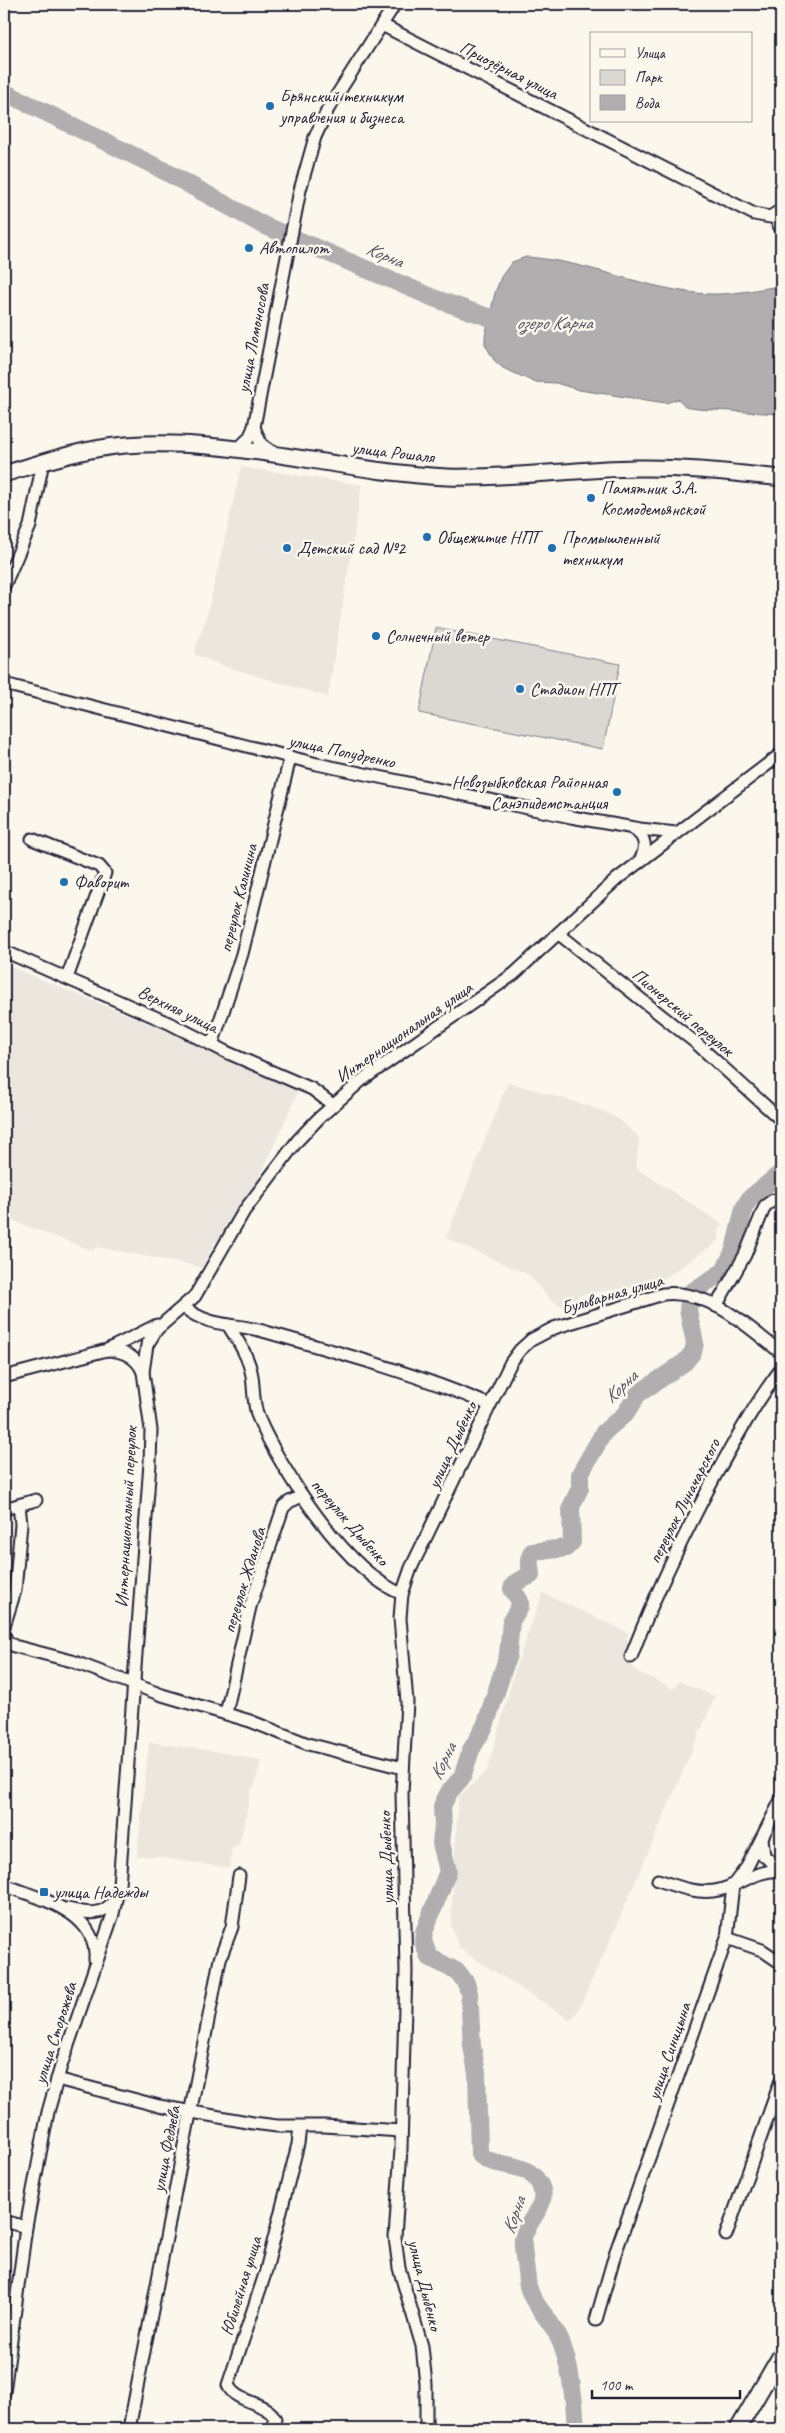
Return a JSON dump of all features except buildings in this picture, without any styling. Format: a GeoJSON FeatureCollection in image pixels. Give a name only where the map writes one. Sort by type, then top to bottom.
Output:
{"type":"FeatureCollection","features":[{"type":"Feature","properties":{"kind":"main road","name":"улица Рошаля"},"geometry":{"type":"LineString","coordinates":[[4,474],[91,450],[127,445],[185,445],[449,477],[664,468],[781,478]]}},
{"type":"Feature","properties":{"kind":"main road"},"geometry":{"type":"LineString","coordinates":[[738,2429],[781,2355]]}},
{"type":"Feature","properties":{"kind":"street"},"geometry":{"type":"LineString","coordinates":[[382,25],[395,4]]}},
{"type":"Feature","properties":{"kind":"street","name":"Приозёрная улица"},"geometry":{"type":"LineString","coordinates":[[382,25],[754,214],[766,217],[777,213]]}},
{"type":"Feature","properties":{"kind":"street","name":"улица Ломоносова"},"geometry":{"type":"LineString","coordinates":[[238,450],[249,438],[254,426],[294,219],[311,149],[323,118],[382,25]]}},
{"type":"Feature","properties":{"kind":"street"},"geometry":{"type":"LineString","coordinates":[[777,213],[781,229]]}},
{"type":"Feature","properties":{"kind":"street"},"geometry":{"type":"LineString","coordinates":[[254,426],[261,444],[278,456]]}},
{"type":"Feature","properties":{"kind":"street"},"geometry":{"type":"LineString","coordinates":[[4,586],[30,526],[43,462]]}},
{"type":"Feature","properties":{"kind":"street","name":"улица Попудренко"},"geometry":{"type":"LineString","coordinates":[[4,684],[290,758],[504,804],[627,827],[676,833]]}},
{"type":"Feature","properties":{"kind":"street","name":"Интернациональная улица"},"geometry":{"type":"LineString","coordinates":[[4,1377],[107,1350],[131,1340],[184,1307],[201,1288],[244,1211],[264,1182],[304,1134],[334,1104],[378,1068],[514,974],[602,892],[676,833],[781,754]]}},
{"type":"Feature","properties":{"kind":"street","name":"переулок Калинина"},"geometry":{"type":"LineString","coordinates":[[212,1045],[242,954],[290,758]]}},
{"type":"Feature","properties":{"kind":"street"},"geometry":{"type":"LineString","coordinates":[[627,827],[640,833],[644,842],[644,850],[638,863]]}},
{"type":"Feature","properties":{"kind":"street"},"geometry":{"type":"LineString","coordinates":[[32,839],[99,866],[105,873],[67,978]]}},
{"type":"Feature","properties":{"kind":"street","name":"Пионерский переулок"},"geometry":{"type":"LineString","coordinates":[[558,934],[696,1043],[781,1120]]}},
{"type":"Feature","properties":{"kind":"street","name":"Верхняя улица"},"geometry":{"type":"LineString","coordinates":[[4,951],[312,1089],[334,1104]]}},
{"type":"Feature","properties":{"kind":"street"},"geometry":{"type":"LineString","coordinates":[[779,1202],[773,1200],[765,1206],[745,1255],[716,1306],[742,1322],[781,1354]]}},
{"type":"Feature","properties":{"kind":"street","name":"Бульварная улица"},"geometry":{"type":"LineString","coordinates":[[554,1328],[664,1294],[679,1294],[716,1306]]}},
{"type":"Feature","properties":{"kind":"street"},"geometry":{"type":"LineString","coordinates":[[184,1307],[202,1320],[263,1331],[363,1360],[449,1388],[490,1405]]}},
{"type":"Feature","properties":{"kind":"street","name":"Интернациональная улица"},"geometry":{"type":"LineString","coordinates":[[145,1350],[157,1329],[171,1316]]}},
{"type":"Feature","properties":{"kind":"street","name":"переулок Дыбенко"},"geometry":{"type":"LineString","coordinates":[[228,1325],[249,1362],[258,1418],[302,1496],[369,1574],[385,1586],[402,1594]]}},
{"type":"Feature","properties":{"kind":"street","name":"улица Дыбенко"},"geometry":{"type":"LineString","coordinates":[[426,2429],[426,2384],[422,2346],[396,2250],[395,2222],[401,2131],[406,1952],[403,1768],[407,1702],[400,1640],[402,1594],[411,1568],[511,1362],[531,1340],[554,1328]]}},
{"type":"Feature","properties":{"kind":"street"},"geometry":{"type":"LineString","coordinates":[[107,1350],[130,1356],[138,1362],[143,1372]]}},
{"type":"Feature","properties":{"kind":"street","name":"Интернациональный переулок"},"geometry":{"type":"LineString","coordinates":[[135,1685],[151,1444],[143,1372],[145,1350]]}},
{"type":"Feature","properties":{"kind":"street","name":"переулок Луначарского"},"geometry":{"type":"LineString","coordinates":[[631,1657],[649,1610],[702,1500],[746,1422],[781,1369]]}},
{"type":"Feature","properties":{"kind":"street","name":"переулок Жданова"},"geometry":{"type":"LineString","coordinates":[[226,1713],[250,1607],[283,1508],[289,1502],[302,1496]]}},
{"type":"Feature","properties":{"kind":"street"},"geometry":{"type":"LineString","coordinates":[[4,1509],[36,1500]]}},
{"type":"Feature","properties":{"kind":"street"},"geometry":{"type":"LineString","coordinates":[[19,1505],[21,1524],[15,1591],[4,1633],[14,1646],[57,1656],[135,1685],[226,1713],[308,1744],[403,1768]]}},
{"type":"Feature","properties":{"kind":"street","name":"улица Сторожева"},"geometry":{"type":"LineString","coordinates":[[4,2392],[26,2227],[43,2134],[57,2079],[117,1896],[135,1685]]}},
{"type":"Feature","properties":{"kind":"street"},"geometry":{"type":"LineString","coordinates":[[732,1885],[744,1872],[781,1800]]}},
{"type":"Feature","properties":{"kind":"street"},"geometry":{"type":"LineString","coordinates":[[762,1836],[764,1856],[781,1870]]}},
{"type":"Feature","properties":{"kind":"street"},"geometry":{"type":"LineString","coordinates":[[658,1880],[688,1889],[719,1890],[757,1873],[781,1870]]}},
{"type":"Feature","properties":{"kind":"street","name":"улица Федяева"},"geometry":{"type":"LineString","coordinates":[[129,2429],[220,1959],[232,1927],[239,1876]]}},
{"type":"Feature","properties":{"kind":"street"},"geometry":{"type":"LineString","coordinates":[[4,1885],[58,1906],[94,1914],[110,1907],[117,1896]]}},
{"type":"Feature","properties":{"kind":"street","name":"улица Синицына"},"geometry":{"type":"LineString","coordinates":[[596,2320],[616,2254],[727,1938],[732,1885]]}},
{"type":"Feature","properties":{"kind":"street"},"geometry":{"type":"LineString","coordinates":[[58,1906],[73,1915],[87,1929],[94,1947],[94,1970]]}},
{"type":"Feature","properties":{"kind":"street"},"geometry":{"type":"LineString","coordinates":[[727,1938],[762,1950],[781,1963]]}},
{"type":"Feature","properties":{"kind":"street"},"geometry":{"type":"LineString","coordinates":[[57,2079],[109,2094],[191,2112],[277,2126],[324,2126],[401,2131]]}},
{"type":"Feature","properties":{"kind":"street"},"geometry":{"type":"LineString","coordinates":[[726,2235],[781,2080]]}},
{"type":"Feature","properties":{"kind":"street","name":"Юбилейная улица"},"geometry":{"type":"LineString","coordinates":[[273,2429],[276,2419],[271,2412],[234,2394],[228,2385],[269,2260],[298,2144],[300,2126]]}},
{"type":"Feature","properties":{"kind":"street"},"geometry":{"type":"LineString","coordinates":[[4,2221],[26,2227]]}},
{"type":"Feature","properties":{"kind":"shaded area","name":"Детский сад №2"},"geometry":{"type":"Polygon","coordinates":[[[241,467],[362,485],[328,697],[224,666],[194,654],[208,611],[241,467]]]}},
{"type":"Feature","properties":{"kind":"shaded area"},"geometry":{"type":"Polygon","coordinates":[[[4,964],[196,1043],[208,1051],[299,1090],[259,1178],[218,1244],[215,1242],[202,1267],[96,1247],[93,1251],[6,1218],[4,1225],[4,964]]]}},
{"type":"Feature","properties":{"kind":"shaded area"},"geometry":{"type":"Polygon","coordinates":[[[508,1082],[601,1110],[620,1120],[639,1138],[636,1168],[722,1224],[717,1233],[720,1236],[716,1243],[656,1284],[584,1294],[562,1306],[550,1300],[529,1275],[446,1238],[508,1082]]]}},
{"type":"Feature","properties":{"kind":"shaded area"},"geometry":{"type":"Polygon","coordinates":[[[543,1593],[629,1633],[626,1639],[634,1643],[628,1657],[634,1670],[674,1689],[679,1681],[715,1697],[613,1934],[576,2015],[570,2020],[460,1949],[451,1926],[458,1797],[487,1771],[516,1666],[543,1593]]]}},
{"type":"Feature","properties":{"kind":"shaded area"},"geometry":{"type":"Polygon","coordinates":[[[149,1742],[227,1753],[261,1761],[254,1788],[252,1787],[239,1844],[232,1848],[229,1868],[158,1857],[137,1856],[149,1742]]]}},
{"type":"Feature","properties":{"kind":"green space","name":"Стадион НПТ"},"geometry":{"type":"Polygon","coordinates":[[[436,628],[620,664],[603,749],[419,713],[436,628]]]}},
{"type":"Feature","properties":{"kind":"water","name":"озеро Карна"},"geometry":{"type":"Polygon","coordinates":[[[526,257],[572,264],[663,288],[686,292],[727,294],[781,286],[781,414],[697,409],[685,407],[678,399],[666,403],[579,390],[556,383],[534,382],[503,368],[494,360],[485,344],[485,336],[495,293],[501,277],[512,262],[526,257]]]}},
{"type":"Feature","properties":{"kind":"waterway","name":"Корна"},"geometry":{"type":"LineString","coordinates":[[4,92],[157,167],[263,225],[436,299],[511,325]]}},
{"type":"Feature","properties":{"kind":"waterway","name":"Корна"},"geometry":{"type":"LineString","coordinates":[[576,2429],[571,2381],[566,2357],[558,2336],[531,2295],[527,2280],[523,2239],[540,2205],[542,2191],[539,2183],[526,2171],[518,2167],[493,2162],[479,2154],[477,2073],[472,2046],[469,1993],[466,1983],[458,1972],[429,1957],[423,1941],[424,1932],[448,1871],[441,1843],[443,1826],[442,1806],[449,1792],[462,1777],[471,1750],[485,1726],[508,1655],[511,1621],[520,1606],[520,1601],[512,1589],[513,1586],[517,1581],[531,1575],[529,1559],[532,1552],[566,1548],[572,1542],[571,1507],[580,1488],[580,1474],[604,1432],[625,1414],[638,1394],[685,1362],[693,1352],[695,1343],[688,1310],[690,1293],[724,1271],[734,1250],[744,1208],[750,1198],[781,1173]]}},
{"type":"Feature","properties":{"kind":"place","name":"Брянский техникум управления и бизнеса"},"geometry":{"type":"Point","coordinates":[270,106]}},
{"type":"Feature","properties":{"kind":"place","name":"Автопилот"},"geometry":{"type":"Point","coordinates":[249,248]}},
{"type":"Feature","properties":{"kind":"place","name":"Памятник З.А. Космодемьянской"},"geometry":{"type":"Point","coordinates":[591,498]}},
{"type":"Feature","properties":{"kind":"place","name":"Общежитие НПТ"},"geometry":{"type":"Point","coordinates":[427,537]}},
{"type":"Feature","properties":{"kind":"place","name":"Детский сад №2"},"geometry":{"type":"Point","coordinates":[287,548]}},
{"type":"Feature","properties":{"kind":"place","name":"Промышленный техникум"},"geometry":{"type":"Point","coordinates":[552,548]}},
{"type":"Feature","properties":{"kind":"place","name":"Солнечный ветер"},"geometry":{"type":"Point","coordinates":[376,636]}},
{"type":"Feature","properties":{"kind":"place","name":"Стадион НПТ"},"geometry":{"type":"Point","coordinates":[520,689]}},
{"type":"Feature","properties":{"kind":"place","name":"Новозыбковская Районная Санэпидемстанция"},"geometry":{"type":"Point","coordinates":[617,792]}},
{"type":"Feature","properties":{"kind":"place","name":"Фаворит"},"geometry":{"type":"Point","coordinates":[64,882]}},
{"type":"Feature","properties":{"kind":"place","name":"улица Надежды"},"geometry":{"type":"Point","coordinates":[44,1892]}}]}
